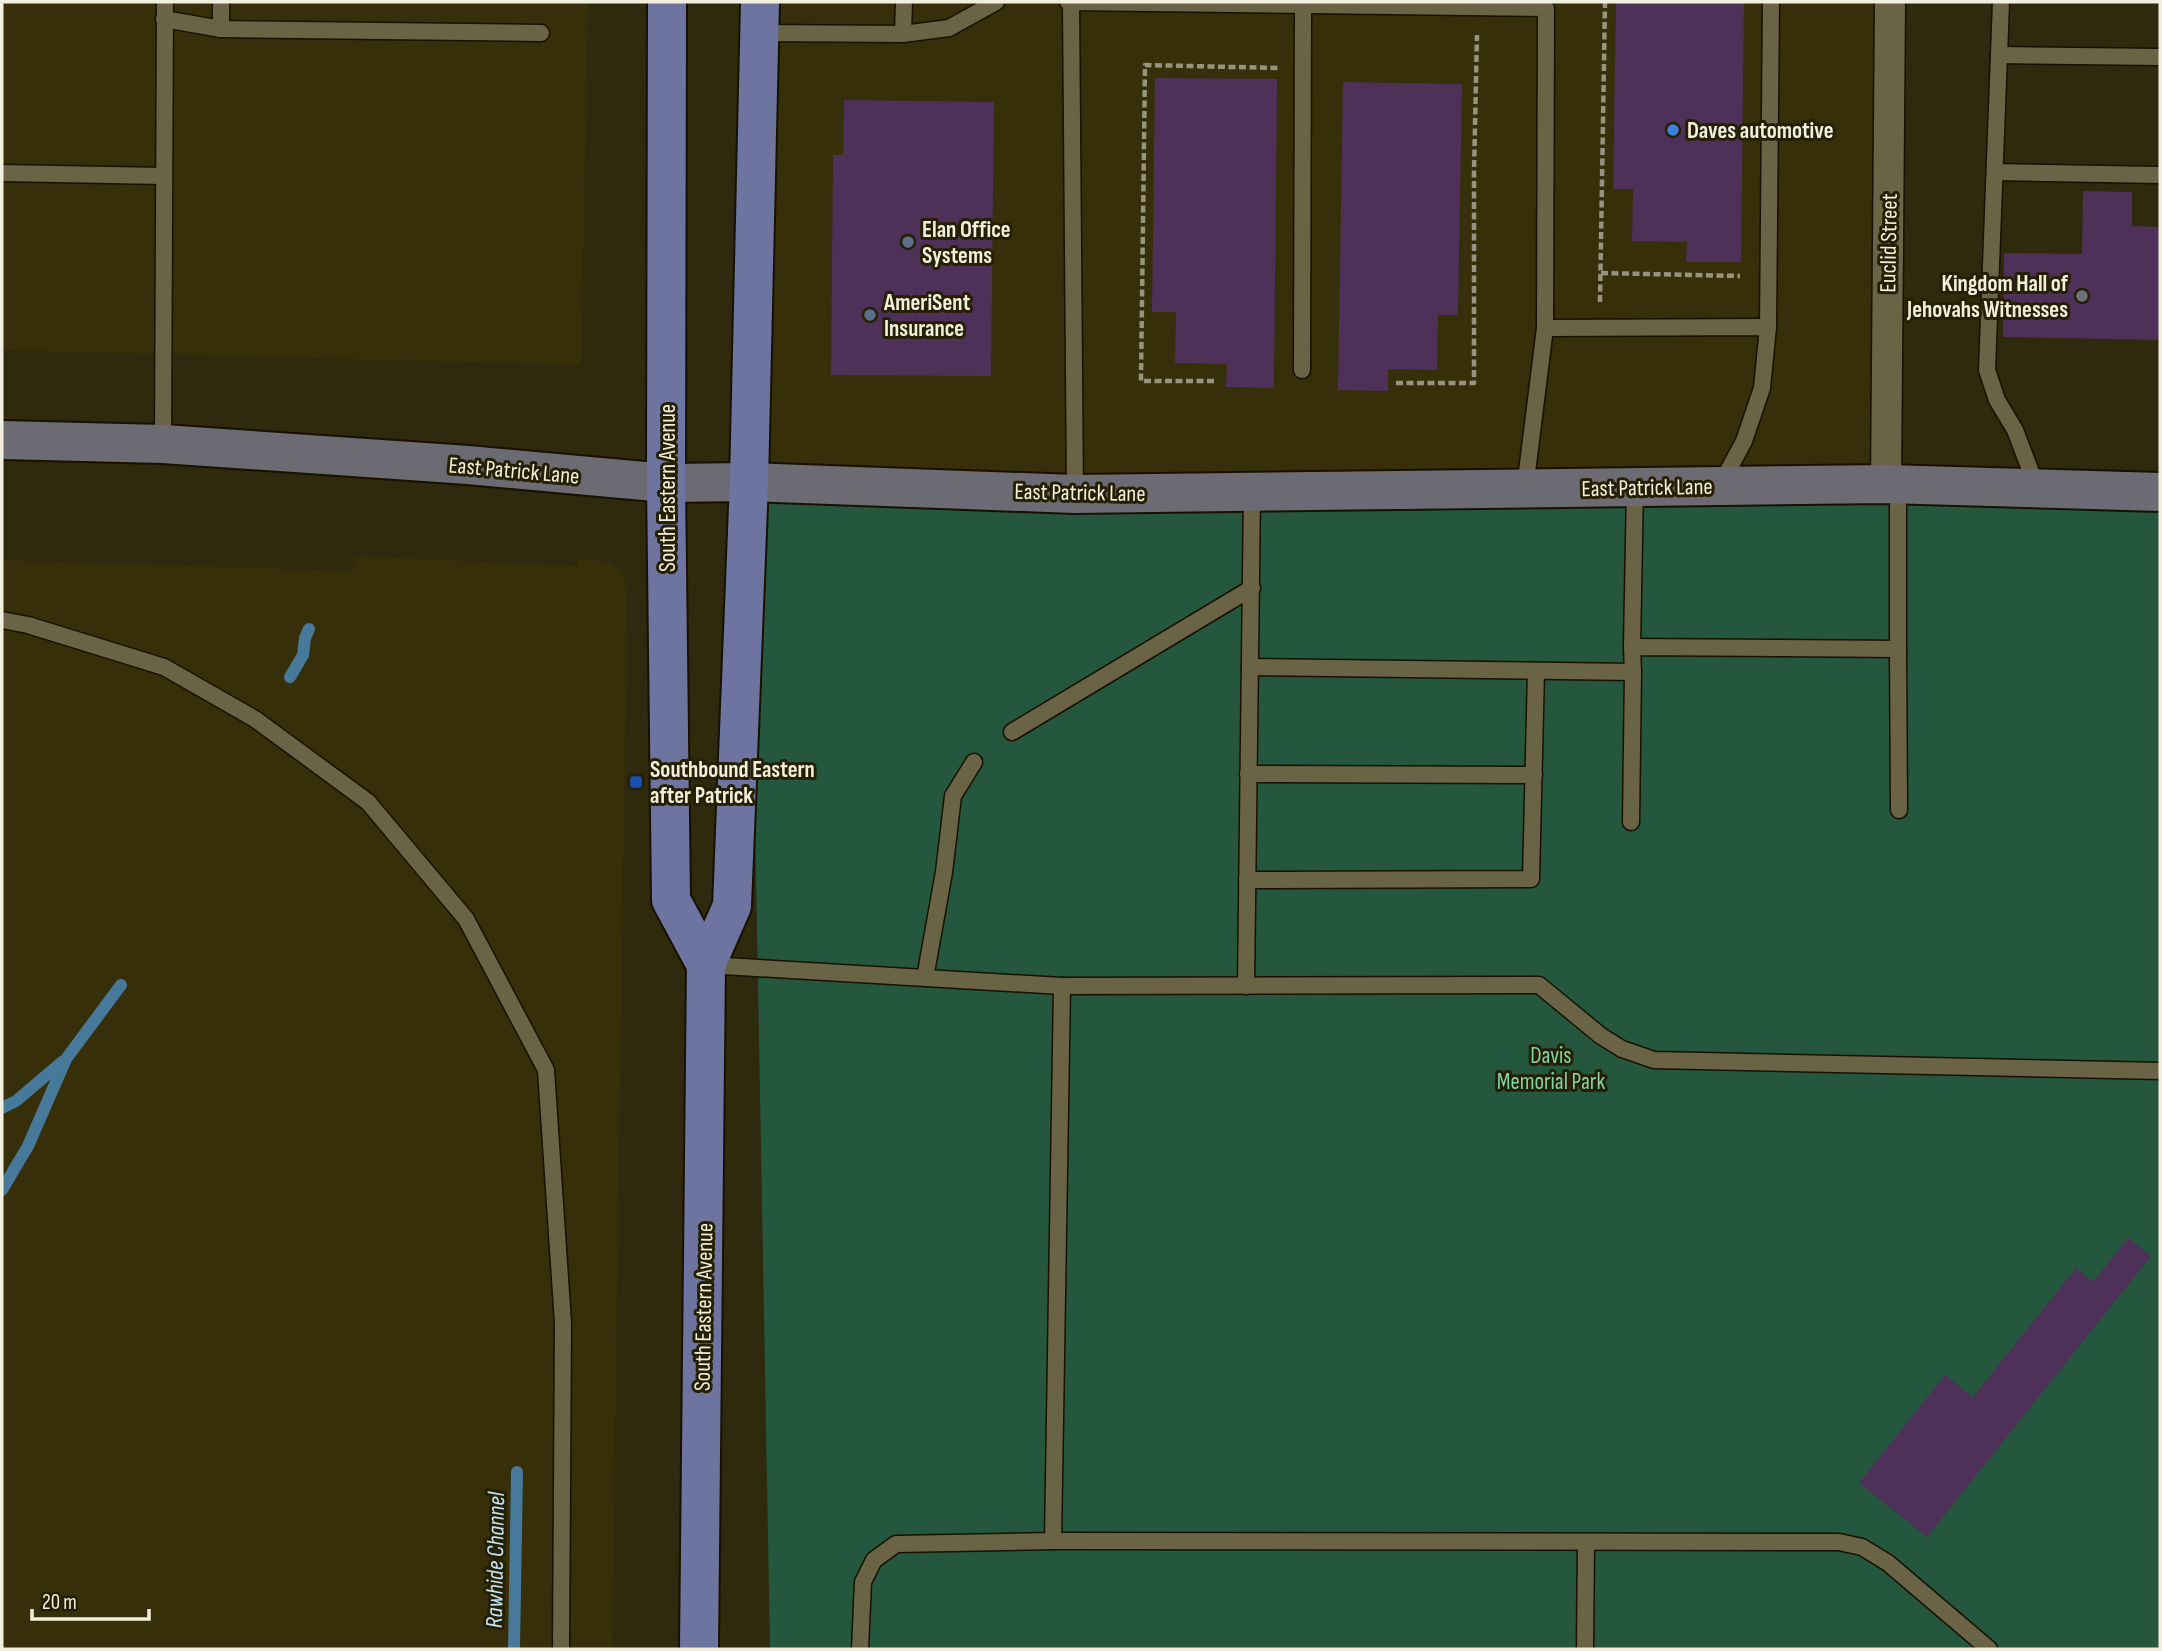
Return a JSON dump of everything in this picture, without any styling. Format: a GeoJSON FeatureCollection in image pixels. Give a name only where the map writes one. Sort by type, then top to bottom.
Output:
{"type":"FeatureCollection","features":[{"type":"Feature","properties":{"kind":"main road","name":"South Eastern Avenue"},"geometry":{"type":"LineString","coordinates":[[667,2],[666,483],[671,901],[706,965]]}},
{"type":"Feature","properties":{"kind":"main road","name":"South Eastern Avenue"},"geometry":{"type":"LineString","coordinates":[[699,1649],[706,965],[732,906],[749,482],[759,17]]}},
{"type":"Feature","properties":{"kind":"main road","name":"East Patrick Lane"},"geometry":{"type":"LineString","coordinates":[[2,440],[163,444],[468,465],[666,483],[749,482],[1075,494],[1892,484],[2160,492]]}},
{"type":"Feature","properties":{"kind":"street","name":"Euclid Street"},"geometry":{"type":"LineString","coordinates":[[1891,2],[1892,484]]}},
{"type":"Feature","properties":{"kind":"lane"},"geometry":{"type":"LineString","coordinates":[[163,444],[164,2]]}},
{"type":"Feature","properties":{"kind":"lane"},"geometry":{"type":"LineString","coordinates":[[220,29],[221,2]]}},
{"type":"Feature","properties":{"kind":"lane"},"geometry":{"type":"LineString","coordinates":[[903,34],[904,2]]}},
{"type":"Feature","properties":{"kind":"lane"},"geometry":{"type":"LineString","coordinates":[[759,17],[903,34],[950,28],[996,2]]}},
{"type":"Feature","properties":{"kind":"lane"},"geometry":{"type":"LineString","coordinates":[[1075,494],[1070,2],[1546,5],[1545,328],[1525,488]]}},
{"type":"Feature","properties":{"kind":"lane"},"geometry":{"type":"LineString","coordinates":[[1720,486],[1744,441],[1762,388],[1768,327],[1771,2]]}},
{"type":"Feature","properties":{"kind":"lane"},"geometry":{"type":"LineString","coordinates":[[2001,2],[1987,370],[1997,400],[2015,430],[2037,488]]}},
{"type":"Feature","properties":{"kind":"lane"},"geometry":{"type":"LineString","coordinates":[[1302,370],[1303,5]]}},
{"type":"Feature","properties":{"kind":"lane"},"geometry":{"type":"LineString","coordinates":[[164,19],[220,29],[541,33]]}},
{"type":"Feature","properties":{"kind":"lane"},"geometry":{"type":"LineString","coordinates":[[1999,55],[2160,57]]}},
{"type":"Feature","properties":{"kind":"lane"},"geometry":{"type":"LineString","coordinates":[[1995,172],[2160,175]]}},
{"type":"Feature","properties":{"kind":"lane"},"geometry":{"type":"LineString","coordinates":[[2,173],[163,176]]}},
{"type":"Feature","properties":{"kind":"lane"},"geometry":{"type":"LineString","coordinates":[[1545,328],[1768,327]]}},
{"type":"Feature","properties":{"kind":"lane"},"geometry":{"type":"LineString","coordinates":[[1892,484],[1898,649],[1899,810]]}},
{"type":"Feature","properties":{"kind":"lane"},"geometry":{"type":"LineString","coordinates":[[1631,822],[1635,487]]}},
{"type":"Feature","properties":{"kind":"lane"},"geometry":{"type":"LineString","coordinates":[[1246,986],[1252,492]]}},
{"type":"Feature","properties":{"kind":"lane"},"geometry":{"type":"LineString","coordinates":[[1012,732],[1252,588]]}},
{"type":"Feature","properties":{"kind":"lane"},"geometry":{"type":"LineString","coordinates":[[2,620],[28,625],[164,667],[256,719],[368,802],[466,919],[545,1070],[563,1323],[561,1649]]}},
{"type":"Feature","properties":{"kind":"lane"},"geometry":{"type":"LineString","coordinates":[[1632,647],[1898,649]]}},
{"type":"Feature","properties":{"kind":"lane"},"geometry":{"type":"LineString","coordinates":[[1250,667],[1633,672]]}},
{"type":"Feature","properties":{"kind":"lane"},"geometry":{"type":"LineString","coordinates":[[1247,880],[1531,878],[1536,671]]}},
{"type":"Feature","properties":{"kind":"lane"},"geometry":{"type":"LineString","coordinates":[[925,978],[944,872],[953,796],[974,762]]}},
{"type":"Feature","properties":{"kind":"lane"},"geometry":{"type":"LineString","coordinates":[[1248,774],[1534,775]]}},
{"type":"Feature","properties":{"kind":"lane"},"geometry":{"type":"LineString","coordinates":[[706,965],[1062,986],[1539,985],[1622,1049],[1654,1060],[2160,1071]]}},
{"type":"Feature","properties":{"kind":"lane"},"geometry":{"type":"LineString","coordinates":[[1053,1541],[1062,986]]}},
{"type":"Feature","properties":{"kind":"lane"},"geometry":{"type":"LineString","coordinates":[[860,1649],[863,1582],[874,1560],[896,1544],[1053,1541],[1839,1542],[1862,1546],[1888,1563],[1989,1649]]}},
{"type":"Feature","properties":{"kind":"lane"},"geometry":{"type":"LineString","coordinates":[[1585,1649],[1586,1542]]}},
{"type":"Feature","properties":{"kind":"path"},"geometry":{"type":"LineString","coordinates":[[1599,328],[1605,2]]}},
{"type":"Feature","properties":{"kind":"path"},"geometry":{"type":"LineString","coordinates":[[1396,383],[1474,383],[1477,6]]}},
{"type":"Feature","properties":{"kind":"path"},"geometry":{"type":"LineString","coordinates":[[1214,382],[1141,381],[1145,65],[1303,69]]}},
{"type":"Feature","properties":{"kind":"path"},"geometry":{"type":"LineString","coordinates":[[1601,273],[1768,276]]}},
{"type":"Feature","properties":{"kind":"shaded area"},"geometry":{"type":"Polygon","coordinates":[[[2,2],[588,2],[581,365],[2,350],[2,2]]]}},
{"type":"Feature","properties":{"kind":"shaded area"},"geometry":{"type":"Polygon","coordinates":[[[760,2],[1890,2],[1886,484],[749,482],[760,2]]]}},
{"type":"Feature","properties":{"kind":"shaded area"},"geometry":{"type":"Polygon","coordinates":[[[354,556],[577,566],[578,559],[610,562],[619,568],[625,579],[627,599],[612,1649],[2,1649],[2,560],[353,571],[354,556]]]}},
{"type":"Feature","properties":{"kind":"green space","name":"Davis Memorial Park"},"geometry":{"type":"Polygon","coordinates":[[[749,482],[2160,492],[2160,1649],[770,1649],[749,482]]]}},
{"type":"Feature","properties":{"kind":"building"},"geometry":{"type":"Polygon","coordinates":[[[1616,2],[1744,2],[1741,262],[1686,262],[1687,242],[1632,241],[1633,189],[1613,189],[1616,2]]]}},
{"type":"Feature","properties":{"kind":"building"},"geometry":{"type":"Polygon","coordinates":[[[1155,78],[1277,79],[1274,388],[1226,387],[1227,364],[1175,363],[1176,312],[1152,312],[1155,78]]]}},
{"type":"Feature","properties":{"kind":"building"},"geometry":{"type":"Polygon","coordinates":[[[1343,82],[1462,84],[1458,315],[1438,315],[1437,370],[1388,369],[1388,391],[1338,390],[1343,82]]]}},
{"type":"Feature","properties":{"kind":"building"},"geometry":{"type":"Polygon","coordinates":[[[844,100],[994,102],[991,376],[831,375],[833,155],[843,155],[844,100]]]}},
{"type":"Feature","properties":{"kind":"building","name":"Kingdom Hall of Jehovahs Witnesses"},"geometry":{"type":"Polygon","coordinates":[[[2083,191],[2132,192],[2132,226],[2160,227],[2160,340],[2003,337],[2004,253],[2082,254],[2083,191]]]}},
{"type":"Feature","properties":{"kind":"building"},"geometry":{"type":"Polygon","coordinates":[[[2128,1238],[2151,1256],[1927,1537],[1859,1483],[1945,1375],[1973,1397],[2076,1268],[2093,1282],[2128,1238]]]}},
{"type":"Feature","properties":{"kind":"waterway"},"geometry":{"type":"LineString","coordinates":[[290,677],[303,655],[309,629]]}},
{"type":"Feature","properties":{"kind":"waterway"},"geometry":{"type":"LineString","coordinates":[[2,1190],[28,1146],[66,1059],[121,985]]}},
{"type":"Feature","properties":{"kind":"waterway"},"geometry":{"type":"LineString","coordinates":[[2,1108],[16,1101],[62,1062]]}},
{"type":"Feature","properties":{"kind":"waterway","name":"Rawhide Channel"},"geometry":{"type":"LineString","coordinates":[[514,1649],[517,1472]]}},
{"type":"Feature","properties":{"kind":"place","name":"Daves automotive"},"geometry":{"type":"Point","coordinates":[1673,130]}},
{"type":"Feature","properties":{"kind":"place","name":"Elan Office Systems"},"geometry":{"type":"Point","coordinates":[908,242]}},
{"type":"Feature","properties":{"kind":"place","name":"Kingdom Hall of Jehovahs Witnesses"},"geometry":{"type":"Point","coordinates":[2082,296]}},
{"type":"Feature","properties":{"kind":"place","name":"AmeriSent Insurance"},"geometry":{"type":"Point","coordinates":[870,315]}},
{"type":"Feature","properties":{"kind":"place","name":"Southbound Eastern after Patrick"},"geometry":{"type":"Point","coordinates":[636,782]}}]}
